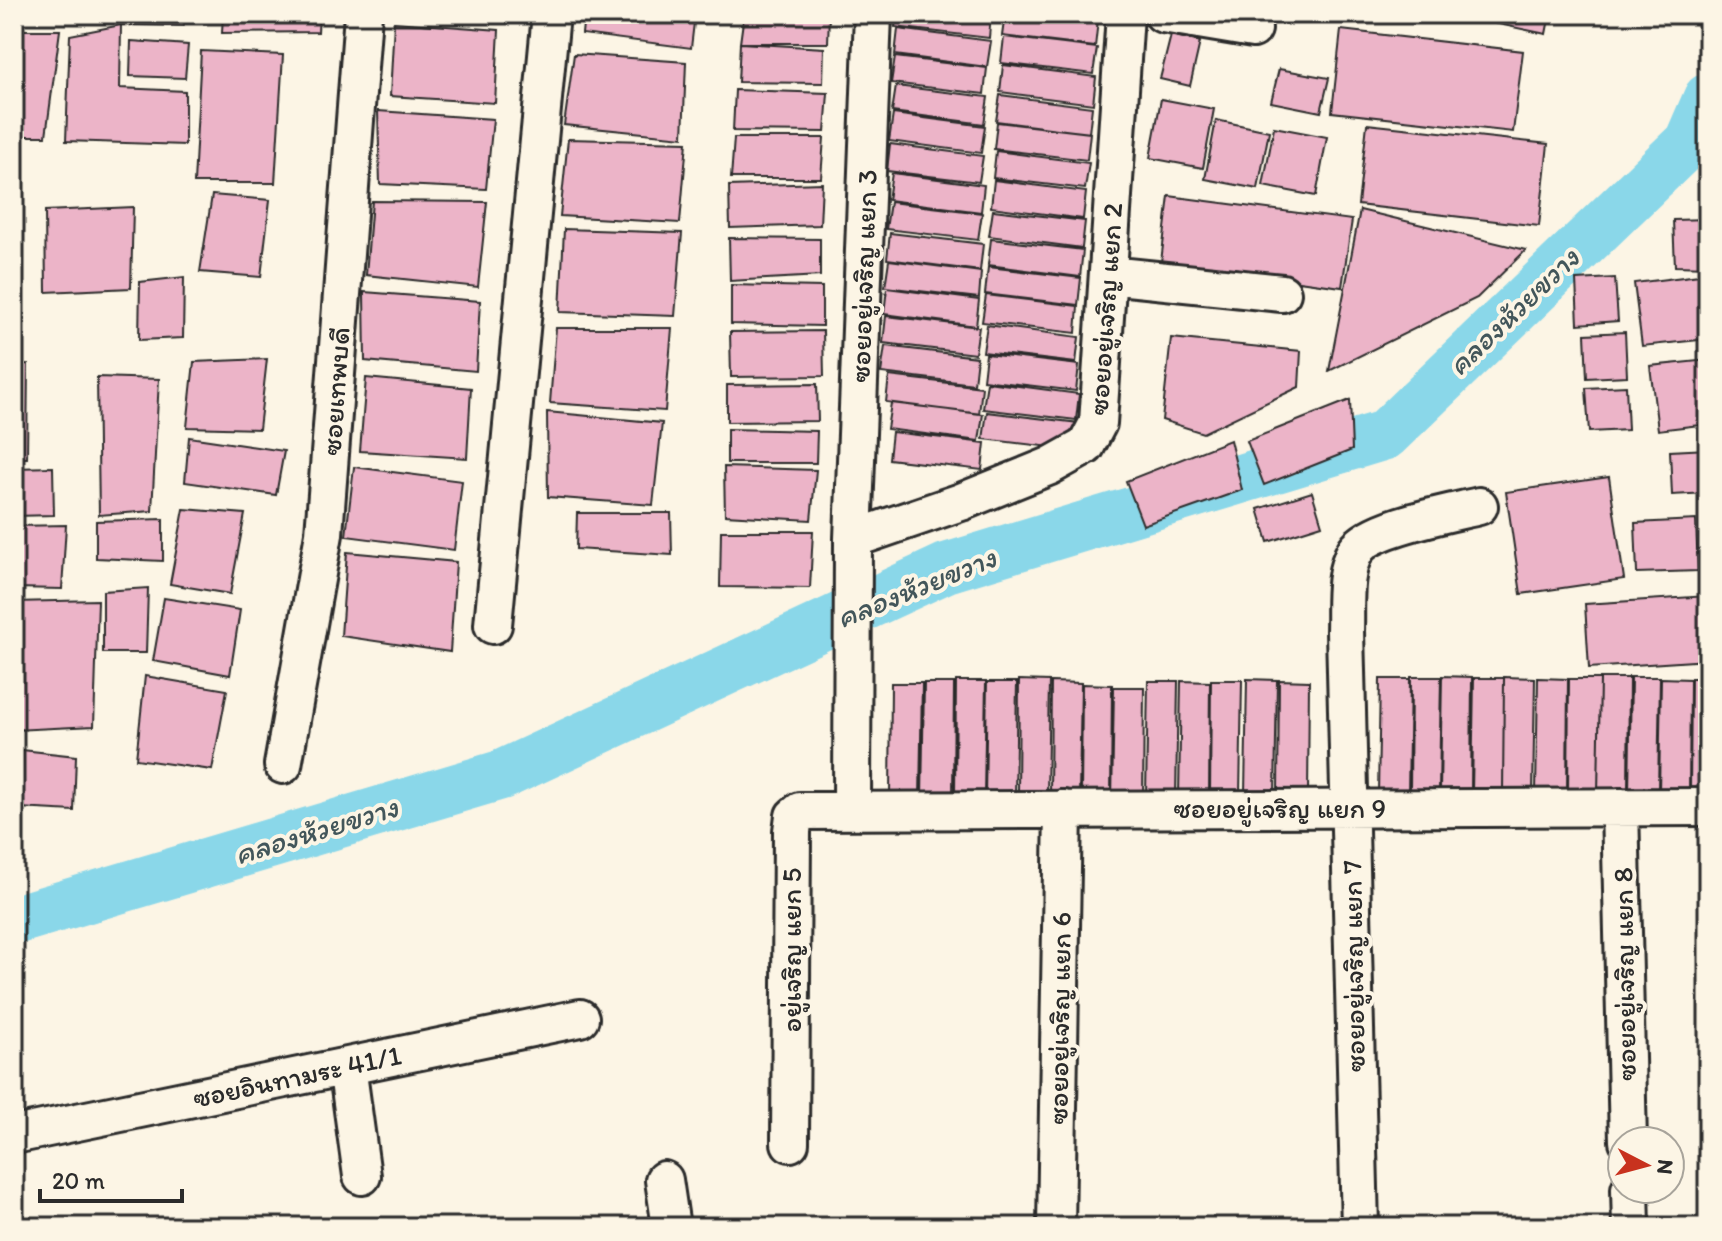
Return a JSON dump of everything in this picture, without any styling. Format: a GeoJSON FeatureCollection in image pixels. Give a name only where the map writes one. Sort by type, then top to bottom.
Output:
{"type":"FeatureCollection","features":[{"type":"Feature","properties":{"kind":"street","name":"ซอยเทพบดี"},"geometry":{"type":"LineString","coordinates":[[283,765],[324,534],[363,14]]}},
{"type":"Feature","properties":{"kind":"street"},"geometry":{"type":"LineString","coordinates":[[493,625],[551,14]]}},
{"type":"Feature","properties":{"kind":"street","name":"ซอยอยู่เจริญ แยก 3"},"geometry":{"type":"LineString","coordinates":[[852,810],[853,539],[873,14]]}},
{"type":"Feature","properties":{"kind":"street","name":"ซอยอยู่เจริญ แยก 2"},"geometry":{"type":"LineString","coordinates":[[853,539],[961,502],[1050,466],[1086,446],[1098,423],[1125,14]]}},
{"type":"Feature","properties":{"kind":"street"},"geometry":{"type":"LineString","coordinates":[[1163,14],[1253,29]]}},
{"type":"Feature","properties":{"kind":"street"},"geometry":{"type":"LineString","coordinates":[[1108,275],[1282,293]]}},
{"type":"Feature","properties":{"kind":"street","name":"ซอยอยู่เจริญ แยก 7"},"geometry":{"type":"LineString","coordinates":[[1360,1227],[1345,631],[1347,580],[1356,549],[1382,531],[1479,506]]}},
{"type":"Feature","properties":{"kind":"street","name":"ซอยอยู่เจริญ แยก 8"},"geometry":{"type":"LineString","coordinates":[[1620,807],[1628,1125]]}},
{"type":"Feature","properties":{"kind":"street","name":"ซอยอยู่เจริญ แยก 9"},"geometry":{"type":"LineString","coordinates":[[852,810],[1708,807]]}},
{"type":"Feature","properties":{"kind":"street","name":"ซอยอยู่เจริญ แยก 6"},"geometry":{"type":"LineString","coordinates":[[1056,1227],[1063,809]]}},
{"type":"Feature","properties":{"kind":"street","name":"อยู่เจริญ แยก 5"},"geometry":{"type":"LineString","coordinates":[[790,1143],[794,816],[800,811],[852,810]]}},
{"type":"Feature","properties":{"kind":"street","name":"ซอยอินทามระ 41/1"},"geometry":{"type":"LineString","coordinates":[[14,1135],[580,1018]]}},
{"type":"Feature","properties":{"kind":"street"},"geometry":{"type":"LineString","coordinates":[[347,1066],[362,1176]]}},
{"type":"Feature","properties":{"kind":"street"},"geometry":{"type":"LineString","coordinates":[[664,1180],[671,1227]]}},
{"type":"Feature","properties":{"kind":"street"},"geometry":{"type":"LineString","coordinates":[[1630,1205],[1631,1227]]}},
{"type":"Feature","properties":{"kind":"building"},"geometry":{"type":"Polygon","coordinates":[[[122,14],[185,14],[184,26],[121,25],[122,14]]]}},
{"type":"Feature","properties":{"kind":"building"},"geometry":{"type":"Polygon","coordinates":[[[223,14],[319,14],[318,32],[222,33],[223,14]]]}},
{"type":"Feature","properties":{"kind":"building"},"geometry":{"type":"Polygon","coordinates":[[[584,14],[695,14],[691,48],[582,34],[584,14]]]}},
{"type":"Feature","properties":{"kind":"building"},"geometry":{"type":"Polygon","coordinates":[[[744,14],[829,14],[828,43],[740,43],[744,14]]]}},
{"type":"Feature","properties":{"kind":"building"},"geometry":{"type":"Polygon","coordinates":[[[897,14],[991,14],[989,38],[895,27],[897,14]]]}},
{"type":"Feature","properties":{"kind":"building"},"geometry":{"type":"Polygon","coordinates":[[[1005,14],[1046,14],[1098,20],[1095,47],[1002,36],[1005,14]]]}},
{"type":"Feature","properties":{"kind":"building"},"geometry":{"type":"Polygon","coordinates":[[[1447,14],[1487,14],[1486,23],[1447,14]]]}},
{"type":"Feature","properties":{"kind":"building"},"geometry":{"type":"Polygon","coordinates":[[[1496,14],[1550,14],[1546,34],[1494,23],[1496,14]]]}},
{"type":"Feature","properties":{"kind":"building"},"geometry":{"type":"Polygon","coordinates":[[[394,22],[499,30],[495,103],[390,96],[394,22]]]}},
{"type":"Feature","properties":{"kind":"building"},"geometry":{"type":"Polygon","coordinates":[[[121,25],[120,88],[185,91],[185,145],[66,141],[70,35],[121,25]]]}},
{"type":"Feature","properties":{"kind":"building"},"geometry":{"type":"Polygon","coordinates":[[[898,29],[991,41],[987,67],[895,55],[898,29]]]}},
{"type":"Feature","properties":{"kind":"building"},"geometry":{"type":"Polygon","coordinates":[[[14,30],[60,30],[46,136],[14,136],[14,30]]]}},
{"type":"Feature","properties":{"kind":"building"},"geometry":{"type":"Polygon","coordinates":[[[1341,30],[1523,51],[1513,132],[1332,112],[1341,30]]]}},
{"type":"Feature","properties":{"kind":"building"},"geometry":{"type":"Polygon","coordinates":[[[1171,35],[1200,42],[1190,86],[1160,79],[1171,35]]]}},
{"type":"Feature","properties":{"kind":"building"},"geometry":{"type":"Polygon","coordinates":[[[1004,37],[1097,48],[1093,74],[1001,63],[1004,37]]]}},
{"type":"Feature","properties":{"kind":"building"},"geometry":{"type":"Polygon","coordinates":[[[131,41],[188,45],[185,78],[130,76],[131,41]]]}},
{"type":"Feature","properties":{"kind":"building"},"geometry":{"type":"Polygon","coordinates":[[[740,43],[824,48],[823,83],[738,82],[740,43]]]}},
{"type":"Feature","properties":{"kind":"building"},"geometry":{"type":"Polygon","coordinates":[[[201,51],[283,55],[275,183],[194,183],[201,51]]]}},
{"type":"Feature","properties":{"kind":"building"},"geometry":{"type":"Polygon","coordinates":[[[574,54],[686,62],[683,137],[564,125],[574,54]]]}},
{"type":"Feature","properties":{"kind":"building"},"geometry":{"type":"Polygon","coordinates":[[[895,57],[987,68],[984,94],[891,83],[895,57]]]}},
{"type":"Feature","properties":{"kind":"building"},"geometry":{"type":"Polygon","coordinates":[[[1003,65],[1096,77],[1093,104],[1000,92],[1003,65]]]}},
{"type":"Feature","properties":{"kind":"building"},"geometry":{"type":"Polygon","coordinates":[[[1279,69],[1329,78],[1321,112],[1271,102],[1279,69]]]}},
{"type":"Feature","properties":{"kind":"building"},"geometry":{"type":"Polygon","coordinates":[[[896,86],[988,97],[984,124],[892,112],[896,86]]]}},
{"type":"Feature","properties":{"kind":"building"},"geometry":{"type":"Polygon","coordinates":[[[735,90],[828,93],[825,132],[733,131],[735,90]]]}},
{"type":"Feature","properties":{"kind":"building"},"geometry":{"type":"Polygon","coordinates":[[[1000,95],[1092,107],[1089,133],[996,121],[1000,95]]]}},
{"type":"Feature","properties":{"kind":"building"},"geometry":{"type":"Polygon","coordinates":[[[1161,99],[1214,109],[1203,168],[1150,158],[1161,99]]]}},
{"type":"Feature","properties":{"kind":"building"},"geometry":{"type":"Polygon","coordinates":[[[378,111],[493,119],[486,189],[380,184],[378,111]]]}},
{"type":"Feature","properties":{"kind":"building"},"geometry":{"type":"Polygon","coordinates":[[[893,114],[985,126],[981,153],[889,141],[893,114]]]}},
{"type":"Feature","properties":{"kind":"building"},"geometry":{"type":"Polygon","coordinates":[[[1216,120],[1269,131],[1258,189],[1205,179],[1216,120]]]}},
{"type":"Feature","properties":{"kind":"building"},"geometry":{"type":"Polygon","coordinates":[[[997,122],[1090,133],[1087,160],[994,149],[997,122]]]}},
{"type":"Feature","properties":{"kind":"building"},"geometry":{"type":"Polygon","coordinates":[[[1367,124],[1548,144],[1539,226],[1358,205],[1367,124]]]}},
{"type":"Feature","properties":{"kind":"building"},"geometry":{"type":"Polygon","coordinates":[[[1274,127],[1327,137],[1316,196],[1263,186],[1274,127]]]}},
{"type":"Feature","properties":{"kind":"building"},"geometry":{"type":"Polygon","coordinates":[[[734,138],[824,138],[821,178],[731,178],[734,138]]]}},
{"type":"Feature","properties":{"kind":"building"},"geometry":{"type":"Polygon","coordinates":[[[568,139],[687,142],[680,223],[560,216],[568,139]]]}},
{"type":"Feature","properties":{"kind":"building"},"geometry":{"type":"Polygon","coordinates":[[[890,144],[983,156],[979,182],[887,171],[890,144]]]}},
{"type":"Feature","properties":{"kind":"building"},"geometry":{"type":"Polygon","coordinates":[[[996,151],[1089,163],[1085,189],[993,178],[996,151]]]}},
{"type":"Feature","properties":{"kind":"building"},"geometry":{"type":"Polygon","coordinates":[[[892,173],[984,185],[981,212],[888,200],[892,173]]]}},
{"type":"Feature","properties":{"kind":"building"},"geometry":{"type":"Polygon","coordinates":[[[994,180],[1086,192],[1083,219],[991,207],[994,180]]]}},
{"type":"Feature","properties":{"kind":"building"},"geometry":{"type":"Polygon","coordinates":[[[822,183],[820,225],[730,228],[729,186],[822,183]]]}},
{"type":"Feature","properties":{"kind":"building"},"geometry":{"type":"Polygon","coordinates":[[[212,195],[270,200],[261,277],[200,272],[212,195]]]}},
{"type":"Feature","properties":{"kind":"building"},"geometry":{"type":"Polygon","coordinates":[[[1169,196],[1352,220],[1342,287],[1161,262],[1169,196]]]}},
{"type":"Feature","properties":{"kind":"building"},"geometry":{"type":"Polygon","coordinates":[[[372,201],[487,202],[478,287],[366,275],[372,201]]]}},
{"type":"Feature","properties":{"kind":"building"},"geometry":{"type":"Polygon","coordinates":[[[890,202],[982,213],[978,240],[886,229],[890,202]]]}},
{"type":"Feature","properties":{"kind":"building"},"geometry":{"type":"Polygon","coordinates":[[[133,207],[131,288],[46,292],[45,211],[133,207]]]}},
{"type":"Feature","properties":{"kind":"building"},"geometry":{"type":"Polygon","coordinates":[[[993,210],[1085,221],[1082,248],[989,236],[993,210]]]}},
{"type":"Feature","properties":{"kind":"building"},"geometry":{"type":"Polygon","coordinates":[[[1360,210],[1526,250],[1477,298],[1329,371],[1360,210]]]}},
{"type":"Feature","properties":{"kind":"building"},"geometry":{"type":"Polygon","coordinates":[[[1708,219],[1708,267],[1675,266],[1673,220],[1708,219]]]}},
{"type":"Feature","properties":{"kind":"building"},"geometry":{"type":"Polygon","coordinates":[[[564,229],[682,233],[675,316],[560,312],[564,229]]]}},
{"type":"Feature","properties":{"kind":"building"},"geometry":{"type":"Polygon","coordinates":[[[890,233],[983,244],[980,271],[887,259],[890,233]]]}},
{"type":"Feature","properties":{"kind":"building"},"geometry":{"type":"Polygon","coordinates":[[[729,238],[820,239],[820,276],[730,281],[729,238]]]}},
{"type":"Feature","properties":{"kind":"building"},"geometry":{"type":"Polygon","coordinates":[[[991,239],[1083,250],[1080,277],[988,265],[991,239]]]}},
{"type":"Feature","properties":{"kind":"building"},"geometry":{"type":"Polygon","coordinates":[[[889,260],[981,272],[979,298],[885,287],[889,260]]]}},
{"type":"Feature","properties":{"kind":"building"},"geometry":{"type":"Polygon","coordinates":[[[988,267],[1081,278],[1078,305],[985,294],[988,267]]]}},
{"type":"Feature","properties":{"kind":"building"},"geometry":{"type":"Polygon","coordinates":[[[1708,274],[1708,339],[1642,346],[1634,283],[1708,274]]]}},
{"type":"Feature","properties":{"kind":"building"},"geometry":{"type":"Polygon","coordinates":[[[184,277],[183,338],[139,340],[140,282],[184,277]]]}},
{"type":"Feature","properties":{"kind":"building"},"geometry":{"type":"Polygon","coordinates":[[[1615,278],[1618,321],[1578,324],[1576,280],[1615,278]]]}},
{"type":"Feature","properties":{"kind":"building"},"geometry":{"type":"Polygon","coordinates":[[[731,285],[822,287],[822,326],[731,324],[731,285]]]}},
{"type":"Feature","properties":{"kind":"building"},"geometry":{"type":"Polygon","coordinates":[[[887,288],[979,300],[976,326],[884,314],[887,288]]]}},
{"type":"Feature","properties":{"kind":"building"},"geometry":{"type":"Polygon","coordinates":[[[364,292],[480,301],[476,371],[365,361],[364,292]]]}},
{"type":"Feature","properties":{"kind":"building"},"geometry":{"type":"Polygon","coordinates":[[[986,295],[1078,306],[1076,333],[982,322],[986,295]]]}},
{"type":"Feature","properties":{"kind":"building"},"geometry":{"type":"Polygon","coordinates":[[[886,316],[979,327],[975,354],[883,343],[886,316]]]}},
{"type":"Feature","properties":{"kind":"building"},"geometry":{"type":"Polygon","coordinates":[[[987,325],[1079,337],[1076,363],[983,352],[987,325]]]}},
{"type":"Feature","properties":{"kind":"building"},"geometry":{"type":"Polygon","coordinates":[[[556,328],[672,328],[665,411],[550,403],[556,328]]]}},
{"type":"Feature","properties":{"kind":"building"},"geometry":{"type":"Polygon","coordinates":[[[823,331],[824,376],[731,377],[730,332],[823,331]]]}},
{"type":"Feature","properties":{"kind":"building"},"geometry":{"type":"Polygon","coordinates":[[[1625,332],[1627,376],[1587,378],[1585,334],[1625,332]]]}},
{"type":"Feature","properties":{"kind":"building"},"geometry":{"type":"Polygon","coordinates":[[[1171,338],[1301,351],[1299,387],[1203,433],[1162,420],[1171,338]]]}},
{"type":"Feature","properties":{"kind":"building"},"geometry":{"type":"Polygon","coordinates":[[[885,346],[977,357],[974,384],[881,373],[885,346]]]}},
{"type":"Feature","properties":{"kind":"building"},"geometry":{"type":"Polygon","coordinates":[[[986,354],[1079,365],[1076,391],[983,380],[986,354]]]}},
{"type":"Feature","properties":{"kind":"building"},"geometry":{"type":"Polygon","coordinates":[[[267,359],[259,429],[187,427],[194,362],[267,359]]]}},
{"type":"Feature","properties":{"kind":"building"},"geometry":{"type":"Polygon","coordinates":[[[1708,360],[1708,424],[1658,430],[1650,366],[1708,360]]]}},
{"type":"Feature","properties":{"kind":"building"},"geometry":{"type":"Polygon","coordinates":[[[28,364],[27,458],[14,458],[14,365],[28,364]]]}},
{"type":"Feature","properties":{"kind":"building"},"geometry":{"type":"Polygon","coordinates":[[[889,376],[982,387],[979,414],[886,402],[889,376]]]}},
{"type":"Feature","properties":{"kind":"building"},"geometry":{"type":"Polygon","coordinates":[[[97,377],[159,379],[152,511],[99,515],[97,377]]]}},
{"type":"Feature","properties":{"kind":"building"},"geometry":{"type":"Polygon","coordinates":[[[366,378],[471,388],[467,458],[360,451],[366,378]]]}},
{"type":"Feature","properties":{"kind":"building"},"geometry":{"type":"Polygon","coordinates":[[[987,382],[1079,394],[1076,420],[983,409],[987,382]]]}},
{"type":"Feature","properties":{"kind":"building"},"geometry":{"type":"Polygon","coordinates":[[[817,384],[818,421],[727,422],[727,385],[817,384]]]}},
{"type":"Feature","properties":{"kind":"building"},"geometry":{"type":"Polygon","coordinates":[[[1626,386],[1628,430],[1589,432],[1586,388],[1626,386]]]}},
{"type":"Feature","properties":{"kind":"building"},"geometry":{"type":"Polygon","coordinates":[[[1350,400],[1352,450],[1264,485],[1247,441],[1350,400]]]}},
{"type":"Feature","properties":{"kind":"building"},"geometry":{"type":"Polygon","coordinates":[[[891,403],[983,414],[979,441],[887,429],[891,403]]]}},
{"type":"Feature","properties":{"kind":"building"},"geometry":{"type":"Polygon","coordinates":[[[547,412],[662,423],[653,505],[548,497],[547,412]]]}},
{"type":"Feature","properties":{"kind":"building"},"geometry":{"type":"Polygon","coordinates":[[[987,412],[1079,423],[1076,450],[983,439],[987,412]]]}},
{"type":"Feature","properties":{"kind":"building"},"geometry":{"type":"Polygon","coordinates":[[[727,429],[817,431],[816,463],[727,463],[727,429]]]}},
{"type":"Feature","properties":{"kind":"building"},"geometry":{"type":"Polygon","coordinates":[[[892,432],[985,443],[982,470],[889,459],[892,432]]]}},
{"type":"Feature","properties":{"kind":"building"},"geometry":{"type":"Polygon","coordinates":[[[189,437],[284,451],[276,495],[185,482],[189,437]]]}},
{"type":"Feature","properties":{"kind":"building"},"geometry":{"type":"Polygon","coordinates":[[[1230,440],[1242,490],[1143,525],[1126,481],[1230,440]]]}},
{"type":"Feature","properties":{"kind":"building"},"geometry":{"type":"Polygon","coordinates":[[[1708,449],[1708,493],[1672,495],[1670,451],[1708,449]]]}},
{"type":"Feature","properties":{"kind":"building"},"geometry":{"type":"Polygon","coordinates":[[[53,467],[54,515],[14,516],[14,468],[53,467]]]}},
{"type":"Feature","properties":{"kind":"building"},"geometry":{"type":"Polygon","coordinates":[[[354,467],[462,481],[454,550],[346,536],[354,467]]]}},
{"type":"Feature","properties":{"kind":"building"},"geometry":{"type":"Polygon","coordinates":[[[724,467],[816,470],[811,520],[725,515],[724,467]]]}},
{"type":"Feature","properties":{"kind":"building"},"geometry":{"type":"Polygon","coordinates":[[[1609,477],[1624,579],[1521,594],[1506,492],[1609,477]]]}},
{"type":"Feature","properties":{"kind":"building"},"geometry":{"type":"Polygon","coordinates":[[[1312,492],[1322,525],[1268,542],[1258,509],[1312,492]]]}},
{"type":"Feature","properties":{"kind":"building"},"geometry":{"type":"Polygon","coordinates":[[[184,509],[245,514],[230,594],[170,584],[184,509]]]}},
{"type":"Feature","properties":{"kind":"building"},"geometry":{"type":"Polygon","coordinates":[[[577,513],[671,513],[672,555],[576,549],[577,513]]]}},
{"type":"Feature","properties":{"kind":"building"},"geometry":{"type":"Polygon","coordinates":[[[163,519],[163,561],[96,558],[96,521],[163,519]]]}},
{"type":"Feature","properties":{"kind":"building"},"geometry":{"type":"Polygon","coordinates":[[[1696,520],[1698,571],[1637,573],[1635,523],[1696,520]]]}},
{"type":"Feature","properties":{"kind":"building"},"geometry":{"type":"Polygon","coordinates":[[[66,525],[62,589],[14,588],[14,526],[66,525]]]}},
{"type":"Feature","properties":{"kind":"building"},"geometry":{"type":"Polygon","coordinates":[[[721,531],[813,531],[810,588],[720,587],[721,531]]]}},
{"type":"Feature","properties":{"kind":"building"},"geometry":{"type":"Polygon","coordinates":[[[347,552],[456,562],[450,652],[341,636],[347,552]]]}},
{"type":"Feature","properties":{"kind":"building"},"geometry":{"type":"Polygon","coordinates":[[[148,588],[146,653],[103,653],[103,591],[148,588]]]}},
{"type":"Feature","properties":{"kind":"building"},"geometry":{"type":"Polygon","coordinates":[[[1708,596],[1708,660],[1589,668],[1585,604],[1708,596]]]}},
{"type":"Feature","properties":{"kind":"building"},"geometry":{"type":"Polygon","coordinates":[[[164,598],[240,610],[230,675],[153,661],[164,598]]]}},
{"type":"Feature","properties":{"kind":"building"},"geometry":{"type":"Polygon","coordinates":[[[98,600],[94,726],[14,730],[14,602],[98,600]]]}},
{"type":"Feature","properties":{"kind":"building"},"geometry":{"type":"Polygon","coordinates":[[[145,676],[227,690],[212,770],[136,759],[145,676]]]}},
{"type":"Feature","properties":{"kind":"building"},"geometry":{"type":"Polygon","coordinates":[[[1442,676],[1472,677],[1471,792],[1440,791],[1442,676]]]}},
{"type":"Feature","properties":{"kind":"building"},"geometry":{"type":"Polygon","coordinates":[[[1411,677],[1441,677],[1439,792],[1410,792],[1411,677]]]}},
{"type":"Feature","properties":{"kind":"building"},"geometry":{"type":"Polygon","coordinates":[[[1504,677],[1535,678],[1533,793],[1503,792],[1504,677]]]}},
{"type":"Feature","properties":{"kind":"building"},"geometry":{"type":"Polygon","coordinates":[[[1629,677],[1660,677],[1658,792],[1628,792],[1629,677]]]}},
{"type":"Feature","properties":{"kind":"building"},"geometry":{"type":"Polygon","coordinates":[[[1474,678],[1504,678],[1503,793],[1472,793],[1474,678]]]}},
{"type":"Feature","properties":{"kind":"building"},"geometry":{"type":"Polygon","coordinates":[[[1538,678],[1568,679],[1567,794],[1536,793],[1538,678]]]}},
{"type":"Feature","properties":{"kind":"building"},"geometry":{"type":"Polygon","coordinates":[[[1600,678],[1631,678],[1629,793],[1598,793],[1600,678]]]}},
{"type":"Feature","properties":{"kind":"building"},"geometry":{"type":"Polygon","coordinates":[[[1661,678],[1690,679],[1689,794],[1659,793],[1661,678]]]}},
{"type":"Feature","properties":{"kind":"building"},"geometry":{"type":"Polygon","coordinates":[[[1691,678],[1708,678],[1708,793],[1690,793],[1691,678]]]}},
{"type":"Feature","properties":{"kind":"building"},"geometry":{"type":"Polygon","coordinates":[[[1247,679],[1277,680],[1275,795],[1245,794],[1247,679]]]}},
{"type":"Feature","properties":{"kind":"building"},"geometry":{"type":"Polygon","coordinates":[[[1380,679],[1410,679],[1408,795],[1378,794],[1380,679]]]}},
{"type":"Feature","properties":{"kind":"building"},"geometry":{"type":"Polygon","coordinates":[[[1569,679],[1600,679],[1598,795],[1568,794],[1569,679]]]}},
{"type":"Feature","properties":{"kind":"building"},"geometry":{"type":"Polygon","coordinates":[[[1019,680],[1049,681],[1047,796],[1018,795],[1019,680]]]}},
{"type":"Feature","properties":{"kind":"building"},"geometry":{"type":"Polygon","coordinates":[[[1211,680],[1242,680],[1240,795],[1210,795],[1211,680]]]}},
{"type":"Feature","properties":{"kind":"building"},"geometry":{"type":"Polygon","coordinates":[[[1279,680],[1309,681],[1308,796],[1278,795],[1279,680]]]}},
{"type":"Feature","properties":{"kind":"building"},"geometry":{"type":"Polygon","coordinates":[[[956,681],[986,681],[984,796],[955,796],[956,681]]]}},
{"type":"Feature","properties":{"kind":"building"},"geometry":{"type":"Polygon","coordinates":[[[1148,681],[1178,681],[1176,796],[1146,796],[1148,681]]]}},
{"type":"Feature","properties":{"kind":"building"},"geometry":{"type":"Polygon","coordinates":[[[1181,681],[1210,682],[1209,797],[1179,796],[1181,681]]]}},
{"type":"Feature","properties":{"kind":"building"},"geometry":{"type":"Polygon","coordinates":[[[987,682],[1017,682],[1015,797],[985,797],[987,682]]]}},
{"type":"Feature","properties":{"kind":"building"},"geometry":{"type":"Polygon","coordinates":[[[1051,682],[1081,683],[1079,798],[1050,798],[1051,682]]]}},
{"type":"Feature","properties":{"kind":"building"},"geometry":{"type":"Polygon","coordinates":[[[891,683],[922,683],[920,799],[890,799],[891,683]]]}},
{"type":"Feature","properties":{"kind":"building"},"geometry":{"type":"Polygon","coordinates":[[[924,683],[954,683],[953,798],[922,798],[924,683]]]}},
{"type":"Feature","properties":{"kind":"building"},"geometry":{"type":"Polygon","coordinates":[[[1082,684],[1112,685],[1111,800],[1081,799],[1082,684]]]}},
{"type":"Feature","properties":{"kind":"building"},"geometry":{"type":"Polygon","coordinates":[[[1114,687],[1144,687],[1143,802],[1112,802],[1114,687]]]}},
{"type":"Feature","properties":{"kind":"building"},"geometry":{"type":"Polygon","coordinates":[[[22,750],[76,756],[74,811],[19,808],[22,750]]]}},
{"type":"Feature","properties":{"kind":"waterway","name":"คลองห้วยขวาง"},"geometry":{"type":"LineString","coordinates":[[14,920],[501,775],[946,568],[1385,435],[1689,142],[1708,98]]}}]}
